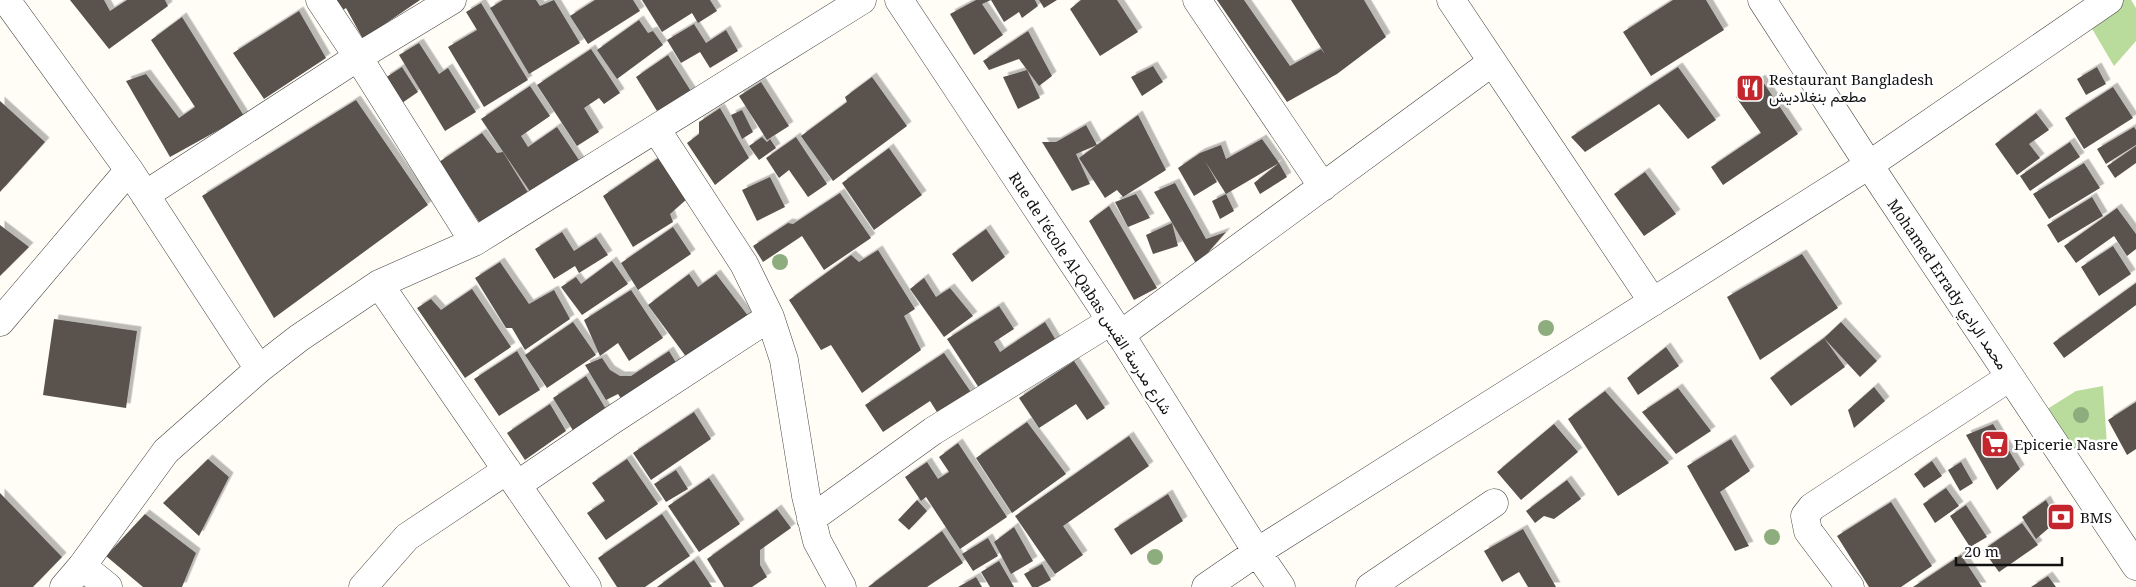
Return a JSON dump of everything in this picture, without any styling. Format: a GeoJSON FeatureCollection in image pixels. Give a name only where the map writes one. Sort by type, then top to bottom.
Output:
{"type":"FeatureCollection","features":[{"type":"Feature","properties":{"kind":"street"},"geometry":{"type":"LineString","coordinates":[[6,0],[129,170],[259,369]]}},
{"type":"Feature","properties":{"kind":"street"},"geometry":{"type":"LineString","coordinates":[[320,0],[474,242]]}},
{"type":"Feature","properties":{"kind":"street"},"geometry":{"type":"LineString","coordinates":[[145,195],[358,57],[452,0]]}},
{"type":"Feature","properties":{"kind":"street"},"geometry":{"type":"LineString","coordinates":[[64,587],[82,566],[166,451],[259,369],[299,338],[379,284],[474,242],[862,0]]}},
{"type":"Feature","properties":{"kind":"street","name":"Rue de l'école Al-Qabas شارع مدرسة القبس"},"geometry":{"type":"LineString","coordinates":[[899,0],[1116,328],[1281,587]]}},
{"type":"Feature","properties":{"kind":"street"},"geometry":{"type":"LineString","coordinates":[[1197,0],[1323,187]]}},
{"type":"Feature","properties":{"kind":"street"},"geometry":{"type":"LineString","coordinates":[[1451,0],[1653,302]]}},
{"type":"Feature","properties":{"kind":"street","name":"Mohamed Errady محمد الرادي"},"geometry":{"type":"LineString","coordinates":[[1762,0],[1869,165],[2136,566]]}},
{"type":"Feature","properties":{"kind":"street"},"geometry":{"type":"LineString","coordinates":[[1206,587],[1257,552],[1869,165],[2109,0]]}},
{"type":"Feature","properties":{"kind":"street"},"geometry":{"type":"LineString","coordinates":[[811,519],[932,431],[1116,328],[1323,187],[1491,62]]}},
{"type":"Feature","properties":{"kind":"street"},"geometry":{"type":"LineString","coordinates":[[656,129],[744,264],[770,316],[784,360],[811,519],[817,542],[842,587]]}},
{"type":"Feature","properties":{"kind":"street"},"geometry":{"type":"LineString","coordinates":[[0,322],[129,170]]}},
{"type":"Feature","properties":{"kind":"street"},"geometry":{"type":"LineString","coordinates":[[379,284],[587,587]]}},
{"type":"Feature","properties":{"kind":"street"},"geometry":{"type":"LineString","coordinates":[[363,587],[407,537],[512,477],[770,316]]}},
{"type":"Feature","properties":{"kind":"street"},"geometry":{"type":"LineString","coordinates":[[1850,587],[1808,531],[1805,516],[1812,507],[2010,377]]}},
{"type":"Feature","properties":{"kind":"street"},"geometry":{"type":"LineString","coordinates":[[1370,587],[1494,502]]}},
{"type":"Feature","properties":{"kind":"street"},"geometry":{"type":"LineString","coordinates":[[82,566],[108,587]]}},
{"type":"Feature","properties":{"kind":"green space"},"geometry":{"type":"Polygon","coordinates":[[[2115,0],[2131,0],[2136,8],[2136,41],[2114,66],[2091,27],[2115,0]]]}},
{"type":"Feature","properties":{"kind":"green space"},"geometry":{"type":"Polygon","coordinates":[[[2103,386],[2107,446],[2069,454],[2044,411],[2076,391],[2103,386]]]}},
{"type":"Feature","properties":{"kind":"building"},"geometry":{"type":"Polygon","coordinates":[[[70,0],[104,0],[110,11],[127,0],[165,0],[168,6],[109,49],[70,0]]]}},
{"type":"Feature","properties":{"kind":"building"},"geometry":{"type":"Polygon","coordinates":[[[333,0],[420,0],[363,39],[346,8],[340,12],[333,0]]]}},
{"type":"Feature","properties":{"kind":"building"},"geometry":{"type":"Polygon","coordinates":[[[503,0],[536,0],[540,6],[554,0],[580,43],[529,74],[490,8],[503,0]]]}},
{"type":"Feature","properties":{"kind":"building"},"geometry":{"type":"Polygon","coordinates":[[[595,0],[633,0],[640,11],[588,44],[570,16],[595,0]]]}},
{"type":"Feature","properties":{"kind":"building"},"geometry":{"type":"Polygon","coordinates":[[[642,0],[710,0],[717,11],[698,23],[692,13],[662,32],[642,0]]]}},
{"type":"Feature","properties":{"kind":"building"},"geometry":{"type":"Polygon","coordinates":[[[976,0],[991,0],[982,4],[1003,35],[974,55],[950,14],[976,0]]]}},
{"type":"Feature","properties":{"kind":"building"},"geometry":{"type":"Polygon","coordinates":[[[991,0],[1035,0],[1038,6],[1022,18],[1019,12],[1004,22],[991,0]]]}},
{"type":"Feature","properties":{"kind":"building"},"geometry":{"type":"Polygon","coordinates":[[[1039,0],[1057,0],[1044,8],[1039,0]]]}},
{"type":"Feature","properties":{"kind":"building"},"geometry":{"type":"Polygon","coordinates":[[[1081,0],[1117,0],[1138,32],[1100,56],[1070,9],[1081,0]]]}},
{"type":"Feature","properties":{"kind":"building"},"geometry":{"type":"Polygon","coordinates":[[[1217,0],[1244,0],[1290,66],[1321,49],[1325,54],[1291,0],[1364,0],[1386,37],[1337,74],[1287,102],[1217,0]]]}},
{"type":"Feature","properties":{"kind":"building"},"geometry":{"type":"Polygon","coordinates":[[[1673,0],[1706,0],[1724,30],[1651,76],[1623,32],[1673,0]]]}},
{"type":"Feature","properties":{"kind":"building"},"geometry":{"type":"Polygon","coordinates":[[[481,3],[528,80],[484,107],[448,47],[477,30],[466,12],[481,3]]]}},
{"type":"Feature","properties":{"kind":"building"},"geometry":{"type":"Polygon","coordinates":[[[299,11],[326,58],[264,99],[233,53],[299,11]]]}},
{"type":"Feature","properties":{"kind":"building"},"geometry":{"type":"Polygon","coordinates":[[[182,17],[244,116],[170,157],[126,81],[146,74],[179,118],[195,107],[151,40],[182,17]]]}},
{"type":"Feature","properties":{"kind":"building"},"geometry":{"type":"Polygon","coordinates":[[[639,20],[648,33],[653,31],[663,45],[617,79],[597,50],[639,20]]]}},
{"type":"Feature","properties":{"kind":"building"},"geometry":{"type":"Polygon","coordinates":[[[694,24],[706,43],[726,30],[738,51],[710,68],[700,52],[681,63],[667,40],[694,24]]]}},
{"type":"Feature","properties":{"kind":"building"},"geometry":{"type":"Polygon","coordinates":[[[1028,31],[1052,76],[1039,86],[1019,59],[989,70],[983,61],[1028,31]]]}},
{"type":"Feature","properties":{"kind":"building"},"geometry":{"type":"Polygon","coordinates":[[[419,43],[439,74],[448,68],[476,112],[445,131],[399,55],[419,43]]]}},
{"type":"Feature","properties":{"kind":"building"},"geometry":{"type":"Polygon","coordinates":[[[591,49],[620,93],[604,104],[599,98],[584,108],[599,132],[577,146],[537,85],[591,49]]]}},
{"type":"Feature","properties":{"kind":"building"},"geometry":{"type":"Polygon","coordinates":[[[668,55],[694,96],[657,111],[636,77],[668,55]]]}},
{"type":"Feature","properties":{"kind":"building"},"geometry":{"type":"Polygon","coordinates":[[[1153,66],[1163,82],[1142,96],[1131,77],[1153,66]]]}},
{"type":"Feature","properties":{"kind":"building"},"geometry":{"type":"Polygon","coordinates":[[[402,67],[418,92],[402,103],[385,78],[402,67]]]}},
{"type":"Feature","properties":{"kind":"building"},"geometry":{"type":"Polygon","coordinates":[[[1678,67],[1716,120],[1688,139],[1659,104],[1585,152],[1571,137],[1678,67]]]}},
{"type":"Feature","properties":{"kind":"building"},"geometry":{"type":"Polygon","coordinates":[[[2097,67],[2106,84],[2086,95],[2077,79],[2097,67]]]}},
{"type":"Feature","properties":{"kind":"building"},"geometry":{"type":"Polygon","coordinates":[[[1027,70],[1040,98],[1018,109],[1003,77],[1027,70]]]}},
{"type":"Feature","properties":{"kind":"building"},"geometry":{"type":"Polygon","coordinates":[[[872,77],[907,126],[833,181],[801,136],[847,102],[845,97],[872,77]]]}},
{"type":"Feature","properties":{"kind":"building"},"geometry":{"type":"Polygon","coordinates":[[[1761,79],[1798,134],[1723,185],[1711,167],[1761,133],[1736,97],[1761,79]]]}},
{"type":"Feature","properties":{"kind":"building"},"geometry":{"type":"Polygon","coordinates":[[[761,82],[789,126],[767,140],[739,96],[761,82]]]}},
{"type":"Feature","properties":{"kind":"building"},"geometry":{"type":"Polygon","coordinates":[[[530,86],[550,116],[521,136],[528,147],[557,127],[581,163],[533,196],[481,119],[530,86]]]}},
{"type":"Feature","properties":{"kind":"building"},"geometry":{"type":"Polygon","coordinates":[[[2113,87],[2133,118],[2084,149],[2065,118],[2113,87]]]}},
{"type":"Feature","properties":{"kind":"building"},"geometry":{"type":"Polygon","coordinates":[[[356,100],[428,205],[274,318],[202,196],[356,100]]]}},
{"type":"Feature","properties":{"kind":"building"},"geometry":{"type":"Polygon","coordinates":[[[0,101],[45,142],[0,192],[0,101]]]}},
{"type":"Feature","properties":{"kind":"building"},"geometry":{"type":"Polygon","coordinates":[[[720,108],[749,158],[715,185],[687,143],[699,134],[699,122],[720,108]]]}},
{"type":"Feature","properties":{"kind":"building"},"geometry":{"type":"Polygon","coordinates":[[[742,110],[753,132],[742,139],[731,115],[742,110]]]}},
{"type":"Feature","properties":{"kind":"building"},"geometry":{"type":"Polygon","coordinates":[[[2036,113],[2049,130],[2029,144],[2040,158],[2017,175],[1995,144],[2036,113]]]}},
{"type":"Feature","properties":{"kind":"building"},"geometry":{"type":"Polygon","coordinates":[[[1138,115],[1166,170],[1123,197],[1117,190],[1105,198],[1079,158],[1138,115]]]}},
{"type":"Feature","properties":{"kind":"building"},"geometry":{"type":"Polygon","coordinates":[[[1086,125],[1097,145],[1076,154],[1090,184],[1072,191],[1042,142],[1056,142],[1086,125]]]}},
{"type":"Feature","properties":{"kind":"building"},"geometry":{"type":"Polygon","coordinates":[[[2134,127],[2136,130],[2136,145],[2106,164],[2097,149],[2134,127]]]}},
{"type":"Feature","properties":{"kind":"building"},"geometry":{"type":"Polygon","coordinates":[[[482,133],[497,153],[503,152],[532,199],[485,231],[439,162],[482,133]]]}},
{"type":"Feature","properties":{"kind":"building"},"geometry":{"type":"Polygon","coordinates":[[[762,137],[767,142],[770,139],[776,148],[759,160],[749,146],[762,137]]]}},
{"type":"Feature","properties":{"kind":"building"},"geometry":{"type":"Polygon","coordinates":[[[796,137],[827,184],[808,197],[789,170],[779,178],[766,158],[796,137]]]}},
{"type":"Feature","properties":{"kind":"building"},"geometry":{"type":"Polygon","coordinates":[[[1262,139],[1279,163],[1226,194],[1205,161],[1217,182],[1194,196],[1178,168],[1200,153],[1221,145],[1226,159],[1262,139]]]}},
{"type":"Feature","properties":{"kind":"building"},"geometry":{"type":"Polygon","coordinates":[[[2070,142],[2080,157],[2030,191],[2020,176],[2070,142]]]}},
{"type":"Feature","properties":{"kind":"building"},"geometry":{"type":"Polygon","coordinates":[[[2136,146],[2136,163],[2115,178],[2107,166],[2136,146]]]}},
{"type":"Feature","properties":{"kind":"building"},"geometry":{"type":"Polygon","coordinates":[[[889,148],[922,195],[874,230],[842,183],[889,148]]]}},
{"type":"Feature","properties":{"kind":"building"},"geometry":{"type":"Polygon","coordinates":[[[660,157],[688,198],[670,214],[673,222],[633,247],[603,196],[660,157]]]}},
{"type":"Feature","properties":{"kind":"building"},"geometry":{"type":"Polygon","coordinates":[[[1279,163],[1287,177],[1260,194],[1254,183],[1279,163]]]}},
{"type":"Feature","properties":{"kind":"building"},"geometry":{"type":"Polygon","coordinates":[[[2084,163],[2100,188],[2049,219],[2033,194],[2084,163]]]}},
{"type":"Feature","properties":{"kind":"building"},"geometry":{"type":"Polygon","coordinates":[[[1645,172],[1676,214],[1644,236],[1614,194],[1645,172]]]}},
{"type":"Feature","properties":{"kind":"building"},"geometry":{"type":"Polygon","coordinates":[[[770,177],[785,207],[757,221],[742,190],[770,177]]]}},
{"type":"Feature","properties":{"kind":"building"},"geometry":{"type":"Polygon","coordinates":[[[1175,183],[1206,239],[1226,232],[1197,265],[1154,192],[1175,183]]]}},
{"type":"Feature","properties":{"kind":"building"},"geometry":{"type":"Polygon","coordinates":[[[840,193],[871,238],[824,270],[802,236],[763,262],[753,246],[788,223],[793,224],[840,193]]]}},
{"type":"Feature","properties":{"kind":"building"},"geometry":{"type":"Polygon","coordinates":[[[1136,194],[1150,218],[1128,227],[1115,202],[1136,194]]]}},
{"type":"Feature","properties":{"kind":"building"},"geometry":{"type":"Polygon","coordinates":[[[1226,194],[1234,211],[1220,219],[1212,201],[1226,194]]]}},
{"type":"Feature","properties":{"kind":"building"},"geometry":{"type":"Polygon","coordinates":[[[2092,197],[2103,216],[2058,243],[2047,225],[2092,197]]]}},
{"type":"Feature","properties":{"kind":"building"},"geometry":{"type":"Polygon","coordinates":[[[1109,206],[1157,288],[1134,300],[1089,221],[1109,206]]]}},
{"type":"Feature","properties":{"kind":"building"},"geometry":{"type":"Polygon","coordinates":[[[2117,208],[2136,234],[2136,249],[2127,256],[2114,236],[2076,263],[2064,246],[2117,208]]]}},
{"type":"Feature","properties":{"kind":"building"},"geometry":{"type":"Polygon","coordinates":[[[1172,223],[1178,246],[1153,254],[1146,235],[1172,223]]]}},
{"type":"Feature","properties":{"kind":"building"},"geometry":{"type":"Polygon","coordinates":[[[0,225],[29,247],[0,276],[0,225]]]}},
{"type":"Feature","properties":{"kind":"building"},"geometry":{"type":"Polygon","coordinates":[[[673,227],[691,254],[638,290],[621,263],[673,227]]]}},
{"type":"Feature","properties":{"kind":"building"},"geometry":{"type":"Polygon","coordinates":[[[986,229],[1005,257],[972,282],[952,254],[986,229]]]}},
{"type":"Feature","properties":{"kind":"building"},"geometry":{"type":"Polygon","coordinates":[[[562,232],[574,251],[596,237],[608,255],[579,273],[575,266],[554,279],[535,249],[562,232]]]}},
{"type":"Feature","properties":{"kind":"building"},"geometry":{"type":"Polygon","coordinates":[[[2113,246],[2131,274],[2099,296],[2081,267],[2113,246]]]}},
{"type":"Feature","properties":{"kind":"building"},"geometry":{"type":"Polygon","coordinates":[[[878,250],[915,309],[904,316],[921,350],[862,393],[831,345],[821,350],[789,300],[851,255],[859,262],[878,250]]]}},
{"type":"Feature","properties":{"kind":"building"},"geometry":{"type":"Polygon","coordinates":[[[1802,254],[1838,308],[1760,360],[1727,297],[1802,254]]]}},
{"type":"Feature","properties":{"kind":"building"},"geometry":{"type":"Polygon","coordinates":[[[612,261],[628,284],[582,315],[561,287],[576,277],[581,284],[612,261]]]}},
{"type":"Feature","properties":{"kind":"building"},"geometry":{"type":"Polygon","coordinates":[[[500,262],[529,304],[554,290],[570,319],[525,350],[512,328],[506,328],[475,278],[500,262]]]}},
{"type":"Feature","properties":{"kind":"building"},"geometry":{"type":"Polygon","coordinates":[[[689,274],[698,287],[716,274],[752,321],[687,358],[648,305],[689,274]]]}},
{"type":"Feature","properties":{"kind":"building"},"geometry":{"type":"Polygon","coordinates":[[[924,278],[936,297],[950,288],[973,316],[944,337],[910,289],[924,278]]]}},
{"type":"Feature","properties":{"kind":"building"},"geometry":{"type":"Polygon","coordinates":[[[2136,283],[2136,305],[2064,358],[2053,343],[2136,283]]]}},
{"type":"Feature","properties":{"kind":"building"},"geometry":{"type":"Polygon","coordinates":[[[472,289],[511,347],[465,378],[417,308],[431,299],[441,310],[472,289]]]}},
{"type":"Feature","properties":{"kind":"building"},"geometry":{"type":"Polygon","coordinates":[[[631,290],[663,338],[629,361],[618,343],[600,356],[584,320],[631,290]]]}},
{"type":"Feature","properties":{"kind":"building"},"geometry":{"type":"Polygon","coordinates":[[[999,306],[1014,329],[994,342],[1000,352],[1045,322],[1057,342],[981,391],[947,339],[999,306]]]}},
{"type":"Feature","properties":{"kind":"building"},"geometry":{"type":"Polygon","coordinates":[[[54,319],[137,331],[126,408],[43,395],[54,319]]]}},
{"type":"Feature","properties":{"kind":"building"},"geometry":{"type":"Polygon","coordinates":[[[573,322],[596,355],[547,388],[525,355],[573,322]]]}},
{"type":"Feature","properties":{"kind":"building"},"geometry":{"type":"Polygon","coordinates":[[[1841,322],[1877,361],[1860,377],[1824,338],[1841,322]]]}},
{"type":"Feature","properties":{"kind":"building"},"geometry":{"type":"Polygon","coordinates":[[[1824,338],[1845,367],[1791,406],[1770,378],[1824,338]]]}},
{"type":"Feature","properties":{"kind":"building"},"geometry":{"type":"Polygon","coordinates":[[[1666,347],[1679,366],[1638,395],[1627,378],[1666,347]]]}},
{"type":"Feature","properties":{"kind":"building"},"geometry":{"type":"Polygon","coordinates":[[[517,351],[540,390],[499,416],[474,379],[517,351]]]}},
{"type":"Feature","properties":{"kind":"building"},"geometry":{"type":"Polygon","coordinates":[[[669,351],[681,371],[626,406],[618,394],[606,400],[585,365],[602,358],[610,370],[620,376],[631,376],[669,351]]]}},
{"type":"Feature","properties":{"kind":"building"},"geometry":{"type":"Polygon","coordinates":[[[944,353],[975,398],[942,420],[930,401],[883,432],[865,405],[944,353]]]}},
{"type":"Feature","properties":{"kind":"building"},"geometry":{"type":"Polygon","coordinates":[[[1074,361],[1105,408],[1087,420],[1076,404],[1039,428],[1019,398],[1074,361]]]}},
{"type":"Feature","properties":{"kind":"building"},"geometry":{"type":"Polygon","coordinates":[[[586,376],[610,416],[577,437],[553,398],[586,376]]]}},
{"type":"Feature","properties":{"kind":"building"},"geometry":{"type":"Polygon","coordinates":[[[1874,387],[1885,401],[1854,428],[1848,410],[1874,387]]]}},
{"type":"Feature","properties":{"kind":"building"},"geometry":{"type":"Polygon","coordinates":[[[1678,388],[1711,431],[1676,454],[1642,412],[1678,388]]]}},
{"type":"Feature","properties":{"kind":"building"},"geometry":{"type":"Polygon","coordinates":[[[1605,391],[1669,463],[1618,496],[1568,419],[1605,391]]]}},
{"type":"Feature","properties":{"kind":"building"},"geometry":{"type":"Polygon","coordinates":[[[2136,402],[2136,449],[2127,455],[2108,420],[2136,402]]]}},
{"type":"Feature","properties":{"kind":"building"},"geometry":{"type":"Polygon","coordinates":[[[550,404],[566,431],[525,460],[507,433],[550,404]]]}},
{"type":"Feature","properties":{"kind":"building"},"geometry":{"type":"Polygon","coordinates":[[[694,412],[711,439],[651,480],[633,453],[694,412]]]}},
{"type":"Feature","properties":{"kind":"building"},"geometry":{"type":"Polygon","coordinates":[[[1027,422],[1066,474],[1012,513],[976,458],[1027,422]]]}},
{"type":"Feature","properties":{"kind":"building"},"geometry":{"type":"Polygon","coordinates":[[[1554,424],[1578,452],[1521,500],[1497,472],[1554,424]]]}},
{"type":"Feature","properties":{"kind":"building"},"geometry":{"type":"Polygon","coordinates":[[[1993,424],[2020,469],[1997,490],[1966,435],[1993,424]]]}},
{"type":"Feature","properties":{"kind":"building"},"geometry":{"type":"Polygon","coordinates":[[[1129,436],[1149,466],[1063,526],[1083,555],[1055,574],[1015,516],[1129,436]]]}},
{"type":"Feature","properties":{"kind":"building"},"geometry":{"type":"Polygon","coordinates":[[[1731,439],[1750,471],[1720,492],[1749,546],[1735,551],[1687,466],[1731,439]]]}},
{"type":"Feature","properties":{"kind":"building"},"geometry":{"type":"Polygon","coordinates":[[[958,443],[1007,517],[960,549],[926,497],[921,501],[905,477],[927,462],[938,479],[949,472],[939,457],[958,443]]]}},
{"type":"Feature","properties":{"kind":"building"},"geometry":{"type":"Polygon","coordinates":[[[208,459],[229,477],[199,536],[163,503],[208,459]]]}},
{"type":"Feature","properties":{"kind":"building"},"geometry":{"type":"Polygon","coordinates":[[[627,459],[658,504],[606,540],[587,513],[605,501],[592,483],[627,459]]]}},
{"type":"Feature","properties":{"kind":"building"},"geometry":{"type":"Polygon","coordinates":[[[1932,461],[1942,476],[1924,488],[1914,474],[1932,461]]]}},
{"type":"Feature","properties":{"kind":"building"},"geometry":{"type":"Polygon","coordinates":[[[1961,462],[1973,483],[1960,491],[1948,470],[1961,462]]]}},
{"type":"Feature","properties":{"kind":"building"},"geometry":{"type":"Polygon","coordinates":[[[676,470],[688,489],[666,502],[654,484],[676,470]]]}},
{"type":"Feature","properties":{"kind":"building"},"geometry":{"type":"Polygon","coordinates":[[[709,478],[740,524],[699,552],[668,506],[709,478]]]}},
{"type":"Feature","properties":{"kind":"building"},"geometry":{"type":"Polygon","coordinates":[[[1567,480],[1581,499],[1554,519],[1544,516],[1535,523],[1526,511],[1567,480]]]}},
{"type":"Feature","properties":{"kind":"building"},"geometry":{"type":"Polygon","coordinates":[[[1946,488],[1959,506],[1935,523],[1923,504],[1946,488]]]}},
{"type":"Feature","properties":{"kind":"building"},"geometry":{"type":"Polygon","coordinates":[[[0,493],[62,557],[33,587],[0,587],[0,493]]]}},
{"type":"Feature","properties":{"kind":"building"},"geometry":{"type":"Polygon","coordinates":[[[1168,494],[1183,521],[1131,555],[1114,529],[1168,494]]]}},
{"type":"Feature","properties":{"kind":"building"},"geometry":{"type":"Polygon","coordinates":[[[917,500],[927,511],[909,530],[898,520],[917,500]]]}},
{"type":"Feature","properties":{"kind":"building"},"geometry":{"type":"Polygon","coordinates":[[[2046,500],[2057,521],[2036,539],[2022,517],[2046,500]]]}},
{"type":"Feature","properties":{"kind":"building"},"geometry":{"type":"Polygon","coordinates":[[[1891,502],[1932,566],[1901,587],[1869,587],[1837,536],[1891,502]]]}},
{"type":"Feature","properties":{"kind":"building"},"geometry":{"type":"Polygon","coordinates":[[[1966,505],[1987,537],[1970,547],[1950,516],[1966,505]]]}},
{"type":"Feature","properties":{"kind":"building"},"geometry":{"type":"Polygon","coordinates":[[[777,509],[791,528],[760,550],[760,565],[767,577],[752,587],[724,587],[707,559],[777,509]]]}},
{"type":"Feature","properties":{"kind":"building"},"geometry":{"type":"Polygon","coordinates":[[[145,514],[196,553],[182,587],[143,587],[106,556],[145,514]]]}},
{"type":"Feature","properties":{"kind":"building"},"geometry":{"type":"Polygon","coordinates":[[[662,514],[690,556],[645,587],[617,587],[598,558],[662,514]]]}},
{"type":"Feature","properties":{"kind":"building"},"geometry":{"type":"Polygon","coordinates":[[[2022,523],[2038,545],[1999,572],[1983,550],[2022,523]]]}},
{"type":"Feature","properties":{"kind":"building"},"geometry":{"type":"Polygon","coordinates":[[[1014,527],[1033,561],[1011,574],[994,542],[1014,527]]]}},
{"type":"Feature","properties":{"kind":"building"},"geometry":{"type":"Polygon","coordinates":[[[1523,529],[1556,587],[1528,587],[1519,572],[1502,582],[1484,551],[1523,529]]]}},
{"type":"Feature","properties":{"kind":"building"},"geometry":{"type":"Polygon","coordinates":[[[942,531],[963,563],[927,587],[868,587],[942,531]]]}},
{"type":"Feature","properties":{"kind":"building"},"geometry":{"type":"Polygon","coordinates":[[[988,538],[998,556],[973,571],[962,554],[988,538]]]}},
{"type":"Feature","properties":{"kind":"building"},"geometry":{"type":"Polygon","coordinates":[[[1961,555],[1982,587],[1913,587],[1961,555]]]}},
{"type":"Feature","properties":{"kind":"building"},"geometry":{"type":"Polygon","coordinates":[[[694,560],[712,587],[657,587],[694,560]]]}},
{"type":"Feature","properties":{"kind":"building"},"geometry":{"type":"Polygon","coordinates":[[[999,561],[1014,587],[990,587],[981,572],[999,561]]]}},
{"type":"Feature","properties":{"kind":"building"},"geometry":{"type":"Polygon","coordinates":[[[1042,564],[1051,580],[1038,587],[1032,587],[1024,574],[1042,564]]]}},
{"type":"Feature","properties":{"kind":"building"},"geometry":{"type":"Polygon","coordinates":[[[2048,576],[2056,587],[2031,587],[2048,576]]]}},
{"type":"Feature","properties":{"kind":"building"},"geometry":{"type":"Polygon","coordinates":[[[976,577],[982,587],[958,587],[976,577]]]}},
{"type":"Feature","properties":{"kind":"place","name":"Restaurant Bangladesh مطعم بنغلاديش"},"geometry":{"type":"Point","coordinates":[1750,88]}},
{"type":"Feature","properties":{"kind":"place","name":"Epicerie Nasre"},"geometry":{"type":"Point","coordinates":[1995,444]}},
{"type":"Feature","properties":{"kind":"place","name":"BMS"},"geometry":{"type":"Point","coordinates":[2061,517]}}]}
